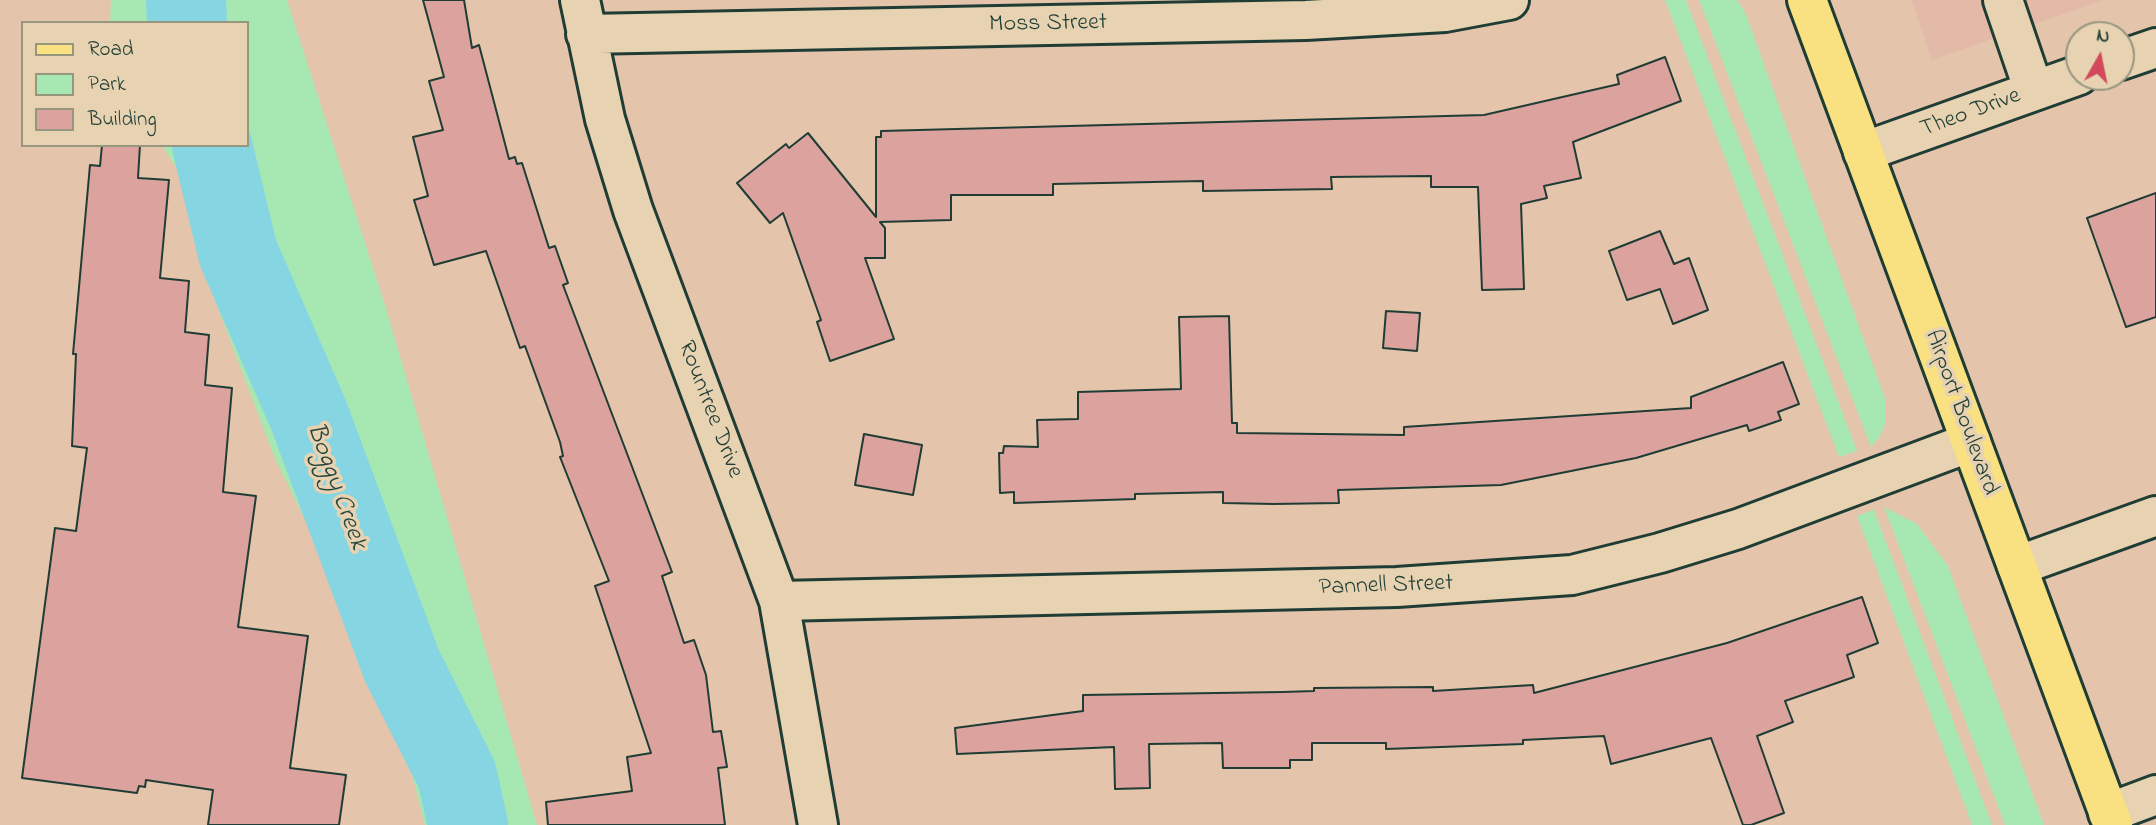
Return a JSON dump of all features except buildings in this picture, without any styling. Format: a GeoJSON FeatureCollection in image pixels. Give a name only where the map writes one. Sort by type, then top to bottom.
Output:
{"type":"FeatureCollection","features":[{"type":"Feature","properties":{"kind":"main road","name":"Airport Boulevard"},"geometry":{"type":"LineString","coordinates":[[1807,0],[2110,819]]}},
{"type":"Feature","properties":{"kind":"street","name":"Moss Street"},"geometry":{"type":"LineString","coordinates":[[583,17],[1306,20],[1445,12],[1509,0]]}},
{"type":"Feature","properties":{"kind":"street"},"geometry":{"type":"LineString","coordinates":[[2003,0],[2034,91]]}},
{"type":"Feature","properties":{"kind":"street","name":"Rountree Drive"},"geometry":{"type":"LineString","coordinates":[[583,17],[605,119],[633,210],[779,601],[818,825]]}},
{"type":"Feature","properties":{"kind":"street"},"geometry":{"type":"LineString","coordinates":[[2135,55],[2156,48]]}},
{"type":"Feature","properties":{"kind":"street","name":"Theo Drive"},"geometry":{"type":"LineString","coordinates":[[1863,152],[2065,80]]}},
{"type":"Feature","properties":{"kind":"street","name":"Pannell Street"},"geometry":{"type":"LineString","coordinates":[[779,601],[1397,587],[1572,575],[1660,553],[1738,529],[1970,442]]}},
{"type":"Feature","properties":{"kind":"street"},"geometry":{"type":"LineString","coordinates":[[2017,566],[2156,516]]}},
{"type":"Feature","properties":{"kind":"street"},"geometry":{"type":"LineString","coordinates":[[2110,819],[2156,795]]}},
{"type":"Feature","properties":{"kind":"shaded area"},"geometry":{"type":"Polygon","coordinates":[[[1912,0],[2103,0],[1932,60],[1912,0]]]}},
{"type":"Feature","properties":{"kind":"green space"},"geometry":{"type":"Polygon","coordinates":[[[111,0],[287,0],[385,305],[537,825],[425,825],[410,767],[366,644],[276,461],[209,285],[180,174],[163,147],[248,147],[248,21],[110,21],[111,0]]]}},
{"type":"Feature","properties":{"kind":"green space"},"geometry":{"type":"Polygon","coordinates":[[[1665,0],[1686,0],[1857,451],[1839,457],[1665,0]]]}},
{"type":"Feature","properties":{"kind":"green space"},"geometry":{"type":"Polygon","coordinates":[[[1699,0],[1737,0],[1745,12],[1886,401],[1885,424],[1879,438],[1871,447],[1699,0]]]}},
{"type":"Feature","properties":{"kind":"green space"},"geometry":{"type":"Polygon","coordinates":[[[1884,507],[1917,524],[1948,566],[2044,825],[2005,825],[1884,507]]]}},
{"type":"Feature","properties":{"kind":"green space"},"geometry":{"type":"Polygon","coordinates":[[[1874,510],[1992,825],[1972,825],[1857,516],[1874,510]]]}},
{"type":"Feature","properties":{"kind":"waterway","name":"Boggy Creek"},"geometry":{"type":"LineString","coordinates":[[186,0],[187,21]]}},
{"type":"Feature","properties":{"kind":"waterway","name":"Boggy Creek"},"geometry":{"type":"LineString","coordinates":[[212,147],[238,253],[309,416],[402,666],[457,775],[468,825]]}}]}
